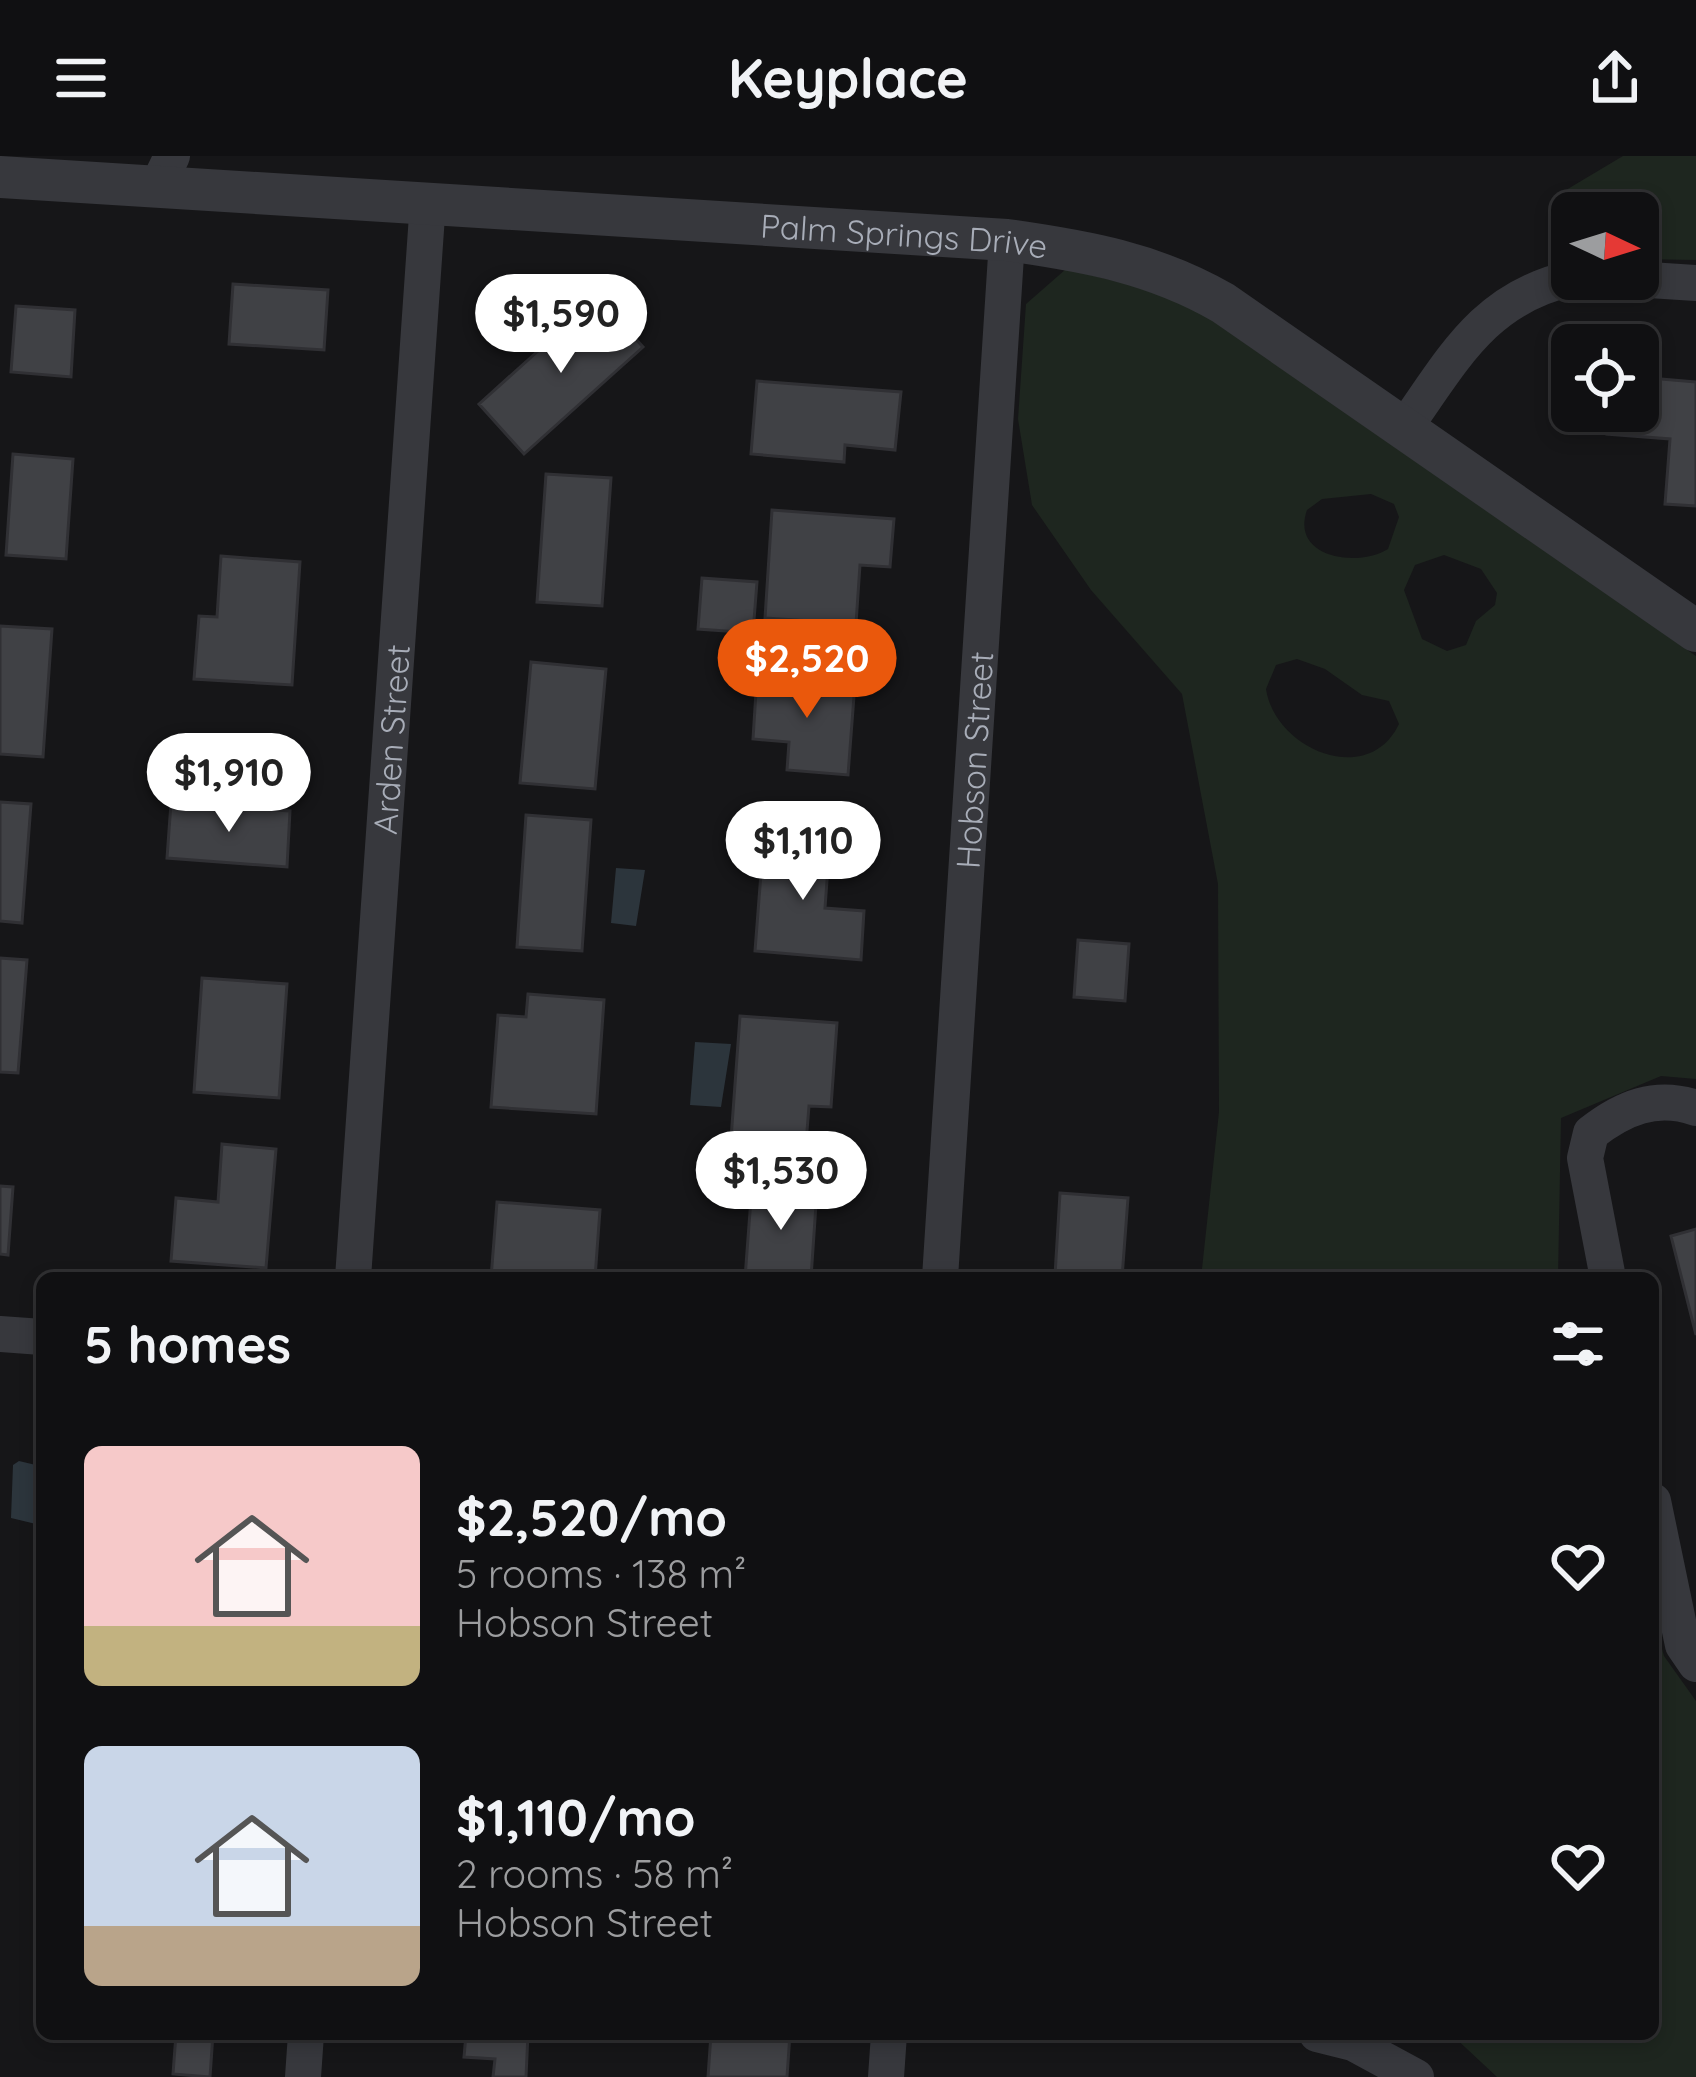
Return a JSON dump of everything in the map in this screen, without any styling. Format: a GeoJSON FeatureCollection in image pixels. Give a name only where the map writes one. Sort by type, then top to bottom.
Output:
{"type":"FeatureCollection","features":[{"type":"Feature","properties":{"kind":"street","name":"Palm Springs Drive"},"geometry":{"type":"LineString","coordinates":[[0,177],[165,171],[428,201],[1007,240],[1103,254],[1176,276],[1405,427],[1696,631]]}},
{"type":"Feature","properties":{"kind":"street","name":"Arden Street"},"geometry":{"type":"LineString","coordinates":[[353,1272],[428,201]]}},
{"type":"Feature","properties":{"kind":"street","name":"Hobson Street"},"geometry":{"type":"LineString","coordinates":[[940,1272],[1007,240]]}},
{"type":"Feature","properties":{"kind":"street"},"geometry":{"type":"LineString","coordinates":[[1659,281],[1696,283]]}},
{"type":"Feature","properties":{"kind":"street"},"geometry":{"type":"LineString","coordinates":[[1405,427],[1479,324],[1531,287],[1551,283]]}},
{"type":"Feature","properties":{"kind":"street"},"geometry":{"type":"LineString","coordinates":[[1607,1272],[1586,1158],[1591,1133],[1640,1104],[1686,1104]]}},
{"type":"Feature","properties":{"kind":"street"},"geometry":{"type":"LineString","coordinates":[[0,1334],[36,1337]]}},
{"type":"Feature","properties":{"kind":"street"},"geometry":{"type":"LineString","coordinates":[[1659,1531],[1682,1645],[1696,1664]]}},
{"type":"Feature","properties":{"kind":"street"},"geometry":{"type":"LineString","coordinates":[[303,2077],[306,2040]]}},
{"type":"Feature","properties":{"kind":"street"},"geometry":{"type":"LineString","coordinates":[[886,2077],[889,2040]]}},
{"type":"Feature","properties":{"kind":"street"},"geometry":{"type":"LineString","coordinates":[[1341,2040],[1416,2077]]}},
{"type":"Feature","properties":{"kind":"shaded area"},"geometry":{"type":"Polygon","coordinates":[[[1623,156],[1696,156],[1696,260],[1659,259],[1659,192],[1566,190],[1623,156]]]}},
{"type":"Feature","properties":{"kind":"shaded area"},"geometry":{"type":"Polygon","coordinates":[[[1066,269],[1167,294],[1210,319],[1696,656],[1696,1079],[1661,1076],[1561,1118],[1558,1272],[1202,1272],[1219,1112],[1218,884],[1182,694],[1091,590],[1032,505],[1018,419],[1026,304],[1066,269]],[[1371,494],[1322,499],[1307,510],[1308,539],[1330,555],[1375,555],[1388,549],[1399,517],[1394,504],[1371,494]],[[1444,555],[1415,565],[1404,590],[1422,639],[1447,651],[1466,645],[1476,621],[1495,605],[1497,593],[1481,569],[1444,555]],[[1297,659],[1276,665],[1266,689],[1286,729],[1304,744],[1346,757],[1385,744],[1399,724],[1389,701],[1362,695],[1325,669],[1297,659]]]}},
{"type":"Feature","properties":{"kind":"shaded area"},"geometry":{"type":"Polygon","coordinates":[[[616,868],[645,870],[636,926],[611,923],[616,868]]]}},
{"type":"Feature","properties":{"kind":"shaded area"},"geometry":{"type":"Polygon","coordinates":[[[695,1042],[731,1044],[721,1107],[690,1105],[695,1042]]]}},
{"type":"Feature","properties":{"kind":"shaded area"},"geometry":{"type":"Polygon","coordinates":[[[19,1461],[36,1465],[36,1524],[11,1518],[13,1465],[19,1461]]]}},
{"type":"Feature","properties":{"kind":"shaded area"},"geometry":{"type":"Polygon","coordinates":[[[1659,1638],[1664,1656],[1696,1701],[1696,2077],[1497,2077],[1457,2040],[1659,2040],[1659,1638]]]}},
{"type":"Feature","properties":{"kind":"building"},"geometry":{"type":"Polygon","coordinates":[[[233,284],[328,290],[324,350],[229,344],[233,284]]]}},
{"type":"Feature","properties":{"kind":"building"},"geometry":{"type":"Polygon","coordinates":[[[598,297],[643,347],[524,454],[479,404],[598,297]]]}},
{"type":"Feature","properties":{"kind":"building"},"geometry":{"type":"Polygon","coordinates":[[[16,306],[75,310],[71,377],[11,372],[16,306]]]}},
{"type":"Feature","properties":{"kind":"building"},"geometry":{"type":"Polygon","coordinates":[[[1659,379],[1696,382],[1696,506],[1665,504],[1670,439],[1607,434],[1659,432],[1659,379]]]}},
{"type":"Feature","properties":{"kind":"building"},"geometry":{"type":"Polygon","coordinates":[[[757,381],[901,392],[895,450],[845,445],[844,462],[751,454],[757,381]]]}},
{"type":"Feature","properties":{"kind":"building"},"geometry":{"type":"Polygon","coordinates":[[[13,454],[73,459],[66,559],[6,555],[13,454]]]}},
{"type":"Feature","properties":{"kind":"building"},"geometry":{"type":"Polygon","coordinates":[[[546,474],[611,478],[602,606],[537,602],[546,474]]]}},
{"type":"Feature","properties":{"kind":"building"},"geometry":{"type":"Polygon","coordinates":[[[772,510],[894,519],[890,567],[860,565],[856,624],[765,618],[772,510]]]}},
{"type":"Feature","properties":{"kind":"building"},"geometry":{"type":"Polygon","coordinates":[[[221,556],[300,562],[292,685],[194,679],[199,616],[217,617],[221,556]]]}},
{"type":"Feature","properties":{"kind":"building"},"geometry":{"type":"Polygon","coordinates":[[[702,578],[757,582],[753,633],[698,629],[702,578]]]}},
{"type":"Feature","properties":{"kind":"building"},"geometry":{"type":"Polygon","coordinates":[[[0,626],[52,629],[43,757],[0,754],[0,626]]]}},
{"type":"Feature","properties":{"kind":"building"},"geometry":{"type":"Polygon","coordinates":[[[531,662],[606,669],[595,789],[520,783],[531,662]]]}},
{"type":"Feature","properties":{"kind":"building"},"geometry":{"type":"Polygon","coordinates":[[[757,676],[855,683],[848,775],[787,770],[789,742],[753,739],[757,676]]]}},
{"type":"Feature","properties":{"kind":"building"},"geometry":{"type":"Polygon","coordinates":[[[0,802],[31,804],[22,923],[0,921],[0,802]]]}},
{"type":"Feature","properties":{"kind":"building"},"geometry":{"type":"Polygon","coordinates":[[[171,803],[290,811],[287,867],[167,858],[171,803]]]}},
{"type":"Feature","properties":{"kind":"building"},"geometry":{"type":"Polygon","coordinates":[[[526,815],[591,820],[582,951],[517,947],[526,815]]]}},
{"type":"Feature","properties":{"kind":"building"},"geometry":{"type":"Polygon","coordinates":[[[764,834],[830,839],[825,908],[864,911],[861,960],[755,951],[764,834]]]}},
{"type":"Feature","properties":{"kind":"building"},"geometry":{"type":"Polygon","coordinates":[[[1078,940],[1129,944],[1125,1001],[1074,997],[1078,940]]]}},
{"type":"Feature","properties":{"kind":"building"},"geometry":{"type":"Polygon","coordinates":[[[0,958],[27,960],[18,1073],[0,1072],[0,958]]]}},
{"type":"Feature","properties":{"kind":"building"},"geometry":{"type":"Polygon","coordinates":[[[202,978],[287,984],[279,1098],[194,1092],[202,978]]]}},
{"type":"Feature","properties":{"kind":"building"},"geometry":{"type":"Polygon","coordinates":[[[528,994],[604,1000],[596,1114],[491,1107],[498,1015],[526,1017],[528,994]]]}},
{"type":"Feature","properties":{"kind":"building"},"geometry":{"type":"Polygon","coordinates":[[[740,1016],[837,1023],[831,1107],[809,1106],[806,1144],[782,1142],[781,1163],[755,1161],[757,1141],[731,1139],[740,1016]]]}},
{"type":"Feature","properties":{"kind":"building"},"geometry":{"type":"Polygon","coordinates":[[[222,1144],[276,1149],[266,1268],[171,1261],[176,1198],[218,1202],[222,1144]]]}},
{"type":"Feature","properties":{"kind":"building"},"geometry":{"type":"Polygon","coordinates":[[[752,1185],[817,1190],[811,1272],[745,1272],[752,1185]]]}},
{"type":"Feature","properties":{"kind":"building"},"geometry":{"type":"Polygon","coordinates":[[[0,1186],[13,1187],[8,1255],[0,1254],[0,1186]]]}},
{"type":"Feature","properties":{"kind":"building"},"geometry":{"type":"Polygon","coordinates":[[[1060,1193],[1128,1198],[1122,1272],[1055,1272],[1060,1193]]]}},
{"type":"Feature","properties":{"kind":"building"},"geometry":{"type":"Polygon","coordinates":[[[497,1202],[600,1210],[595,1272],[491,1272],[497,1202]]]}},
{"type":"Feature","properties":{"kind":"building"},"geometry":{"type":"Polygon","coordinates":[[[1696,1229],[1696,1335],[1671,1236],[1696,1229]]]}},
{"type":"Feature","properties":{"kind":"building"},"geometry":{"type":"Polygon","coordinates":[[[176,2040],[213,2040],[210,2077],[173,2074],[176,2040]]]}},
{"type":"Feature","properties":{"kind":"building"},"geometry":{"type":"Polygon","coordinates":[[[465,2040],[528,2040],[526,2077],[493,2077],[495,2059],[464,2057],[465,2040]]]}},
{"type":"Feature","properties":{"kind":"building"},"geometry":{"type":"Polygon","coordinates":[[[711,2040],[790,2040],[787,2077],[708,2077],[711,2040]]]}}]}
